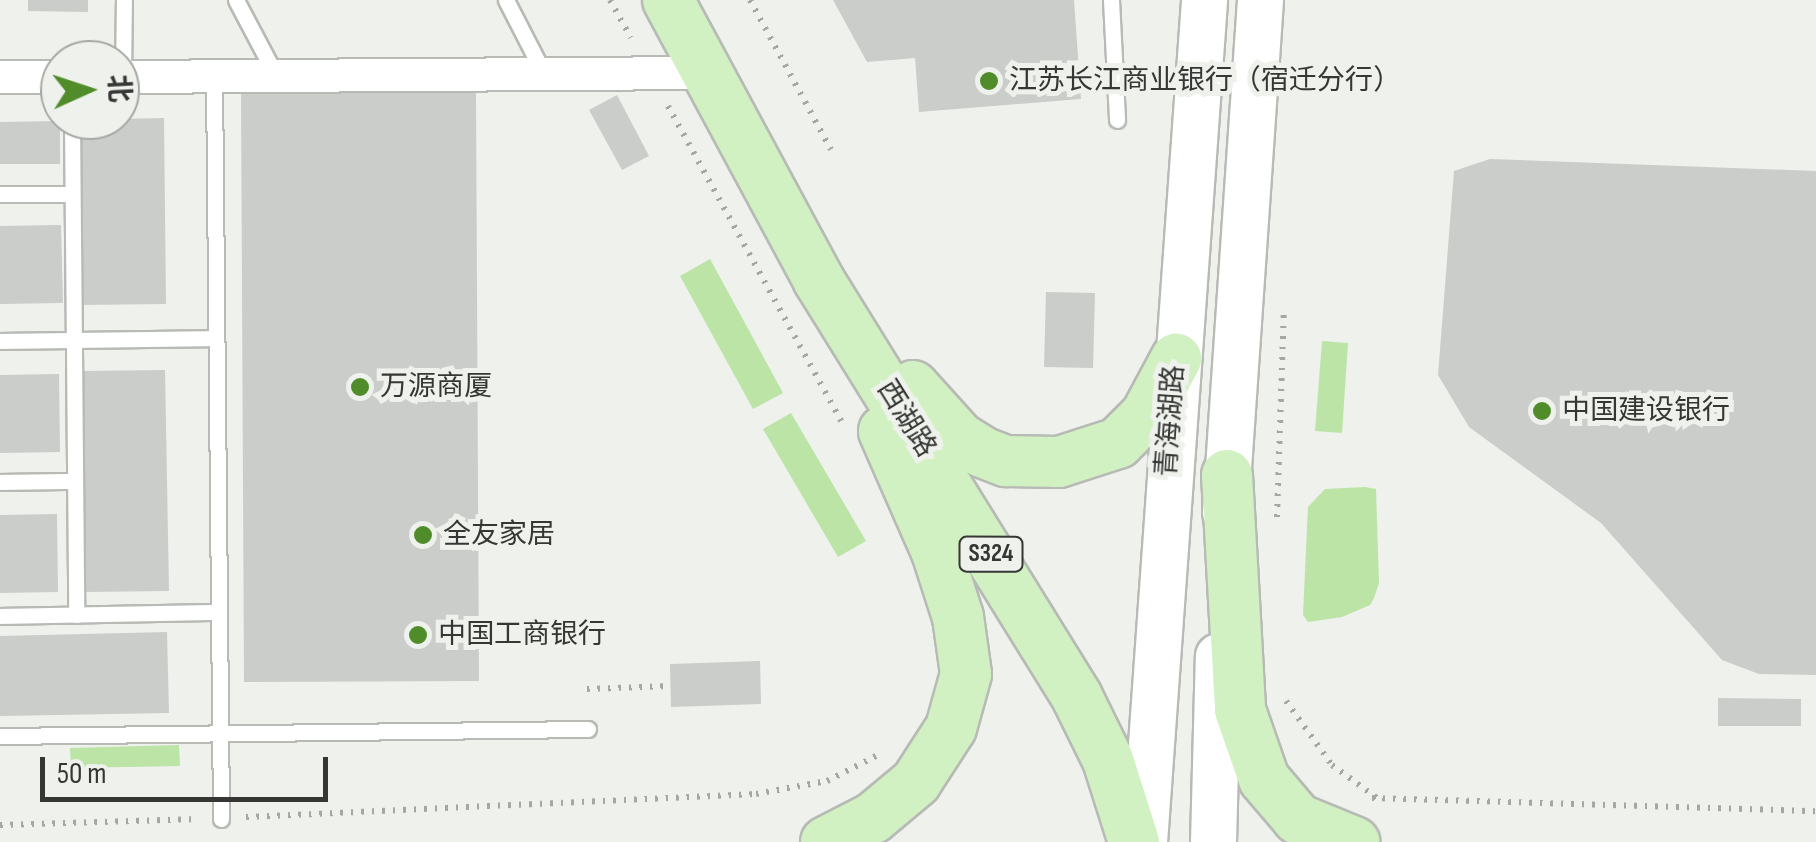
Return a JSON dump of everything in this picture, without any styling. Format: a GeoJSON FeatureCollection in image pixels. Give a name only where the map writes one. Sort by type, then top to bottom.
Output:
{"type":"FeatureCollection","features":[{"type":"Feature","properties":{"kind":"main road","name":"西湖路"},"geometry":{"type":"LineString","coordinates":[[668,0],[818,280],[1078,697],[1114,776],[1134,842]]}},
{"type":"Feature","properties":{"kind":"main road","name":"青海湖路"},"geometry":{"type":"LineString","coordinates":[[1144,842],[1204,0]]}},
{"type":"Feature","properties":{"kind":"main road"},"geometry":{"type":"LineString","coordinates":[[1213,842],[1228,475],[1260,0]]}},
{"type":"Feature","properties":{"kind":"main road"},"geometry":{"type":"LineString","coordinates":[[818,280],[960,438],[1006,461],[1060,462],[1118,444],[1146,415],[1176,359]]}},
{"type":"Feature","properties":{"kind":"main road"},"geometry":{"type":"LineString","coordinates":[[818,280],[937,552],[958,617],[966,674],[951,728],[916,782],[873,818],[826,842]]}},
{"type":"Feature","properties":{"kind":"main road"},"geometry":{"type":"LineString","coordinates":[[1228,475],[1240,710],[1264,779],[1298,819],[1357,820]]}},
{"type":"Feature","properties":{"kind":"street"},"geometry":{"type":"LineString","coordinates":[[140,77],[707,73]]}},
{"type":"Feature","properties":{"kind":"street"},"geometry":{"type":"LineString","coordinates":[[0,78],[40,77]]}},
{"type":"Feature","properties":{"kind":"lane"},"geometry":{"type":"LineString","coordinates":[[122,40],[124,0]]}},
{"type":"Feature","properties":{"kind":"lane"},"geometry":{"type":"LineString","coordinates":[[236,0],[276,76]]}},
{"type":"Feature","properties":{"kind":"lane"},"geometry":{"type":"LineString","coordinates":[[506,0],[544,74]]}},
{"type":"Feature","properties":{"kind":"lane"},"geometry":{"type":"LineString","coordinates":[[1111,0],[1116,120]]}},
{"type":"Feature","properties":{"kind":"lane"},"geometry":{"type":"LineString","coordinates":[[214,76],[222,818]]}},
{"type":"Feature","properties":{"kind":"lane"},"geometry":{"type":"LineString","coordinates":[[72,140],[76,615]]}},
{"type":"Feature","properties":{"kind":"lane"},"geometry":{"type":"LineString","coordinates":[[0,194],[72,194]]}},
{"type":"Feature","properties":{"kind":"lane"},"geometry":{"type":"LineString","coordinates":[[0,341],[216,338]]}},
{"type":"Feature","properties":{"kind":"lane"},"geometry":{"type":"LineString","coordinates":[[0,482],[74,481]]}},
{"type":"Feature","properties":{"kind":"lane"},"geometry":{"type":"LineString","coordinates":[[0,616],[218,612]]}},
{"type":"Feature","properties":{"kind":"lane"},"geometry":{"type":"LineString","coordinates":[[0,736],[588,729]]}},
{"type":"Feature","properties":{"kind":"path"},"geometry":{"type":"LineString","coordinates":[[610,0],[848,434]]}},
{"type":"Feature","properties":{"kind":"path"},"geometry":{"type":"LineString","coordinates":[[750,0],[831,150]]}},
{"type":"Feature","properties":{"kind":"path"},"geometry":{"type":"LineString","coordinates":[[1276,529],[1285,296]]}},
{"type":"Feature","properties":{"kind":"path"},"geometry":{"type":"LineString","coordinates":[[587,688],[670,686]]}},
{"type":"Feature","properties":{"kind":"path"},"geometry":{"type":"LineString","coordinates":[[1278,686],[1332,764],[1377,798],[1816,811]]}},
{"type":"Feature","properties":{"kind":"path"},"geometry":{"type":"LineString","coordinates":[[0,824],[756,794],[827,782],[876,756],[887,740]]}},
{"type":"Feature","properties":{"kind":"path"},"geometry":{"type":"LineString","coordinates":[[1357,820],[1377,798]]}},
{"type":"Feature","properties":{"kind":"green space"},"geometry":{"type":"Polygon","coordinates":[[[710,259],[783,393],[753,409],[680,276],[710,259]]]}},
{"type":"Feature","properties":{"kind":"green space"},"geometry":{"type":"Polygon","coordinates":[[[1322,341],[1348,343],[1342,433],[1315,431],[1322,341]]]}},
{"type":"Feature","properties":{"kind":"green space"},"geometry":{"type":"Polygon","coordinates":[[[791,413],[866,541],[838,557],[763,429],[791,413]]]}},
{"type":"Feature","properties":{"kind":"green space"},"geometry":{"type":"Polygon","coordinates":[[[1325,489],[1376,489],[1379,583],[1374,598],[1370,605],[1342,617],[1308,622],[1303,615],[1308,507],[1325,489]]]}},
{"type":"Feature","properties":{"kind":"green space"},"geometry":{"type":"Polygon","coordinates":[[[179,745],[180,766],[71,768],[70,748],[179,745]]]}},
{"type":"Feature","properties":{"kind":"building"},"geometry":{"type":"Polygon","coordinates":[[[28,0],[88,0],[88,12],[28,11],[28,0]]]}},
{"type":"Feature","properties":{"kind":"building"},"geometry":{"type":"Polygon","coordinates":[[[833,0],[1074,0],[1081,99],[919,112],[915,58],[867,62],[833,0]]]}},
{"type":"Feature","properties":{"kind":"building","name":"万源商厦"},"geometry":{"type":"Polygon","coordinates":[[[241,93],[476,93],[479,681],[244,682],[241,93]]]}},
{"type":"Feature","properties":{"kind":"building"},"geometry":{"type":"Polygon","coordinates":[[[617,95],[649,156],[622,170],[589,110],[617,95]]]}},
{"type":"Feature","properties":{"kind":"building"},"geometry":{"type":"Polygon","coordinates":[[[164,118],[166,304],[79,305],[77,140],[140,140],[140,119],[164,118]]]}},
{"type":"Feature","properties":{"kind":"building"},"geometry":{"type":"Polygon","coordinates":[[[40,121],[40,140],[60,140],[60,164],[0,164],[0,122],[40,121]]]}},
{"type":"Feature","properties":{"kind":"building"},"geometry":{"type":"Polygon","coordinates":[[[1490,159],[1816,171],[1816,675],[1759,674],[1722,660],[1601,523],[1469,427],[1438,375],[1454,171],[1490,159]]]}},
{"type":"Feature","properties":{"kind":"building"},"geometry":{"type":"Polygon","coordinates":[[[61,225],[63,303],[0,304],[0,226],[61,225]]]}},
{"type":"Feature","properties":{"kind":"building"},"geometry":{"type":"Polygon","coordinates":[[[1046,292],[1095,293],[1093,368],[1044,367],[1046,292]]]}},
{"type":"Feature","properties":{"kind":"building"},"geometry":{"type":"Polygon","coordinates":[[[165,370],[169,591],[84,592],[81,371],[165,370]]]}},
{"type":"Feature","properties":{"kind":"building"},"geometry":{"type":"Polygon","coordinates":[[[59,374],[60,452],[0,453],[0,375],[59,374]]]}},
{"type":"Feature","properties":{"kind":"building"},"geometry":{"type":"Polygon","coordinates":[[[57,514],[58,592],[0,593],[0,515],[57,514]]]}},
{"type":"Feature","properties":{"kind":"building"},"geometry":{"type":"Polygon","coordinates":[[[167,632],[169,713],[0,716],[0,636],[167,632]]]}},
{"type":"Feature","properties":{"kind":"building"},"geometry":{"type":"Polygon","coordinates":[[[760,661],[761,704],[671,707],[670,664],[760,661]]]}},
{"type":"Feature","properties":{"kind":"building"},"geometry":{"type":"Polygon","coordinates":[[[1718,698],[1801,699],[1801,726],[1718,726],[1718,698]]]}},
{"type":"Feature","properties":{"kind":"place","name":"江苏长江商业银行（宿迁分行）"},"geometry":{"type":"Point","coordinates":[989,81]}},
{"type":"Feature","properties":{"kind":"place","name":"万源商厦"},"geometry":{"type":"Point","coordinates":[360,387]}},
{"type":"Feature","properties":{"kind":"place","name":"中国建设银行"},"geometry":{"type":"Point","coordinates":[1542,411]}},
{"type":"Feature","properties":{"kind":"place","name":"全友家居"},"geometry":{"type":"Point","coordinates":[423,535]}},
{"type":"Feature","properties":{"kind":"place","name":"中国工商银行"},"geometry":{"type":"Point","coordinates":[418,635]}}]}
